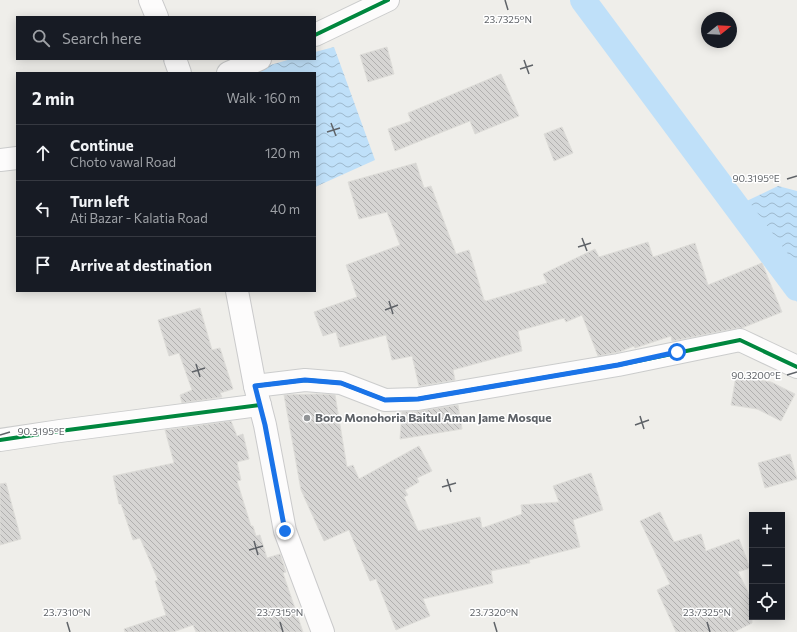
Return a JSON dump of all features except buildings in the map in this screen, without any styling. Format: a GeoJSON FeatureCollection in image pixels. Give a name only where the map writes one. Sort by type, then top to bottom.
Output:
{"type":"FeatureCollection","features":[{"type":"Feature","properties":{"kind":"street"},"geometry":{"type":"LineString","coordinates":[[150,0],[157,16]]}},
{"type":"Feature","properties":{"kind":"street"},"geometry":{"type":"LineString","coordinates":[[316,35],[388,0]]}},
{"type":"Feature","properties":{"kind":"street"},"geometry":{"type":"LineString","coordinates":[[175,60],[180,72]]}},
{"type":"Feature","properties":{"kind":"street"},"geometry":{"type":"LineString","coordinates":[[230,72],[258,60]]}},
{"type":"Feature","properties":{"kind":"street"},"geometry":{"type":"LineString","coordinates":[[0,160],[16,158]]}},
{"type":"Feature","properties":{"kind":"street"},"geometry":{"type":"LineString","coordinates":[[237,292],[285,531],[323,632]]}},
{"type":"Feature","properties":{"kind":"street"},"geometry":{"type":"LineString","coordinates":[[0,440],[60,431],[257,396],[305,380],[341,383],[385,400],[418,399],[618,365],[740,340],[797,367]]}},
{"type":"Feature","properties":{"kind":"water"},"geometry":{"type":"Polygon","coordinates":[[[334,47],[375,160],[316,187],[316,72],[250,72],[288,60],[316,60],[316,52],[334,47]]]}},
{"type":"Feature","properties":{"kind":"water"},"geometry":{"type":"Polygon","coordinates":[[[778,186],[797,191],[797,302],[750,242],[734,207],[778,186]]]}},
{"type":"Feature","properties":{"kind":"waterway"},"geometry":{"type":"LineString","coordinates":[[583,0],[797,288]]}},
{"type":"Feature","properties":{"kind":"cycle path"},"geometry":{"type":"LineString","coordinates":[[316,35],[388,0]]}},
{"type":"Feature","properties":{"kind":"cycle path"},"geometry":{"type":"LineString","coordinates":[[255,386],[305,380],[341,383],[385,400],[418,399],[618,365],[740,340],[797,367]]}},
{"type":"Feature","properties":{"kind":"cycle path"},"geometry":{"type":"LineString","coordinates":[[0,440],[260,405]]}},
{"type":"Feature","properties":{"kind":"place","name":"Boro Monohoria Baitul Aman Jame Mosque"},"geometry":{"type":"Point","coordinates":[307,418]}},
{"type":"Feature","properties":{"kind":"route"},"geometry":{"type":"LineString","coordinates":[[285,531],[265,425],[255,386],[305,380],[341,383],[385,400],[418,399],[618,365],[677,352]]}}]}
